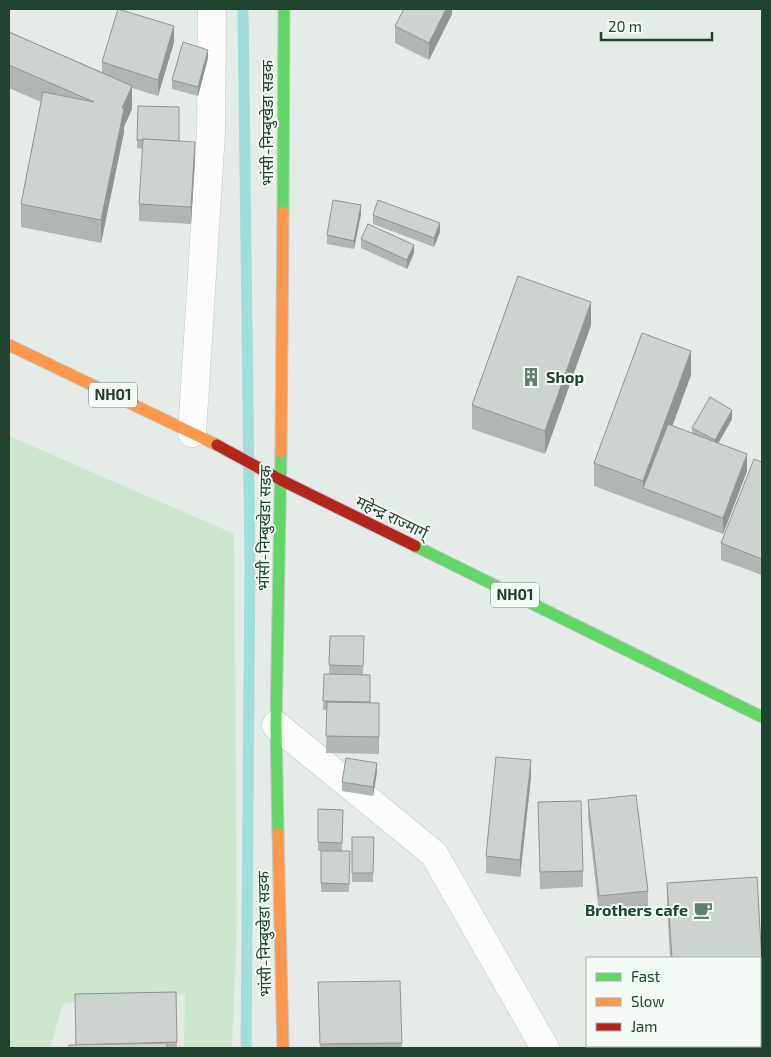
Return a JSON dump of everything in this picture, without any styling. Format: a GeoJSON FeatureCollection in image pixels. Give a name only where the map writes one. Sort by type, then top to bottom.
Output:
{"type":"FeatureCollection","features":[{"type":"Feature","properties":{"kind":"main road","name":"भांसी-निम्बुखेडा सडक"},"geometry":{"type":"LineString","coordinates":[[282,1048],[276,725],[281,480],[284,9]]}},
{"type":"Feature","properties":{"kind":"main road","name":"महेन्द्र राज्मार्ग्"},"geometry":{"type":"LineString","coordinates":[[9,345],[217,445],[281,480],[762,717]]}},
{"type":"Feature","properties":{"kind":"street"},"geometry":{"type":"LineString","coordinates":[[192,433],[211,132],[212,9]]}},
{"type":"Feature","properties":{"kind":"street"},"geometry":{"type":"LineString","coordinates":[[276,725],[434,854],[545,1048]]}},
{"type":"Feature","properties":{"kind":"green space"},"geometry":{"type":"Polygon","coordinates":[[[9,436],[234,534],[237,923],[232,1048],[184,1048],[185,994],[63,1003],[50,1048],[9,1048],[9,436]]]}},
{"type":"Feature","properties":{"kind":"building"},"geometry":{"type":"Polygon","coordinates":[[[118,9],[174,26],[158,80],[102,62],[118,9]]]}},
{"type":"Feature","properties":{"kind":"building"},"geometry":{"type":"Polygon","coordinates":[[[404,9],[446,9],[429,43],[395,26],[404,9]]]}},
{"type":"Feature","properties":{"kind":"building"},"geometry":{"type":"Polygon","coordinates":[[[9,32],[132,86],[122,108],[124,109],[101,220],[21,204],[43,92],[94,102],[9,65],[9,32]]]}},
{"type":"Feature","properties":{"kind":"building"},"geometry":{"type":"Polygon","coordinates":[[[183,42],[208,50],[198,87],[172,80],[183,42]]]}},
{"type":"Feature","properties":{"kind":"building"},"geometry":{"type":"Polygon","coordinates":[[[138,106],[179,107],[179,141],[137,140],[138,106]]]}},
{"type":"Feature","properties":{"kind":"building"},"geometry":{"type":"Polygon","coordinates":[[[143,139],[195,142],[191,207],[139,204],[143,139]]]}},
{"type":"Feature","properties":{"kind":"building"},"geometry":{"type":"Polygon","coordinates":[[[333,200],[361,205],[354,241],[327,235],[333,200]]]}},
{"type":"Feature","properties":{"kind":"building"},"geometry":{"type":"Polygon","coordinates":[[[378,200],[440,223],[434,238],[373,215],[378,200]]]}},
{"type":"Feature","properties":{"kind":"building"},"geometry":{"type":"Polygon","coordinates":[[[368,224],[414,245],[407,260],[361,239],[368,224]]]}},
{"type":"Feature","properties":{"kind":"building","name":"Shop"},"geometry":{"type":"Polygon","coordinates":[[[518,276],[591,302],[545,431],[472,405],[518,276]]]}},
{"type":"Feature","properties":{"kind":"building"},"geometry":{"type":"Polygon","coordinates":[[[642,333],[691,351],[643,481],[594,463],[642,333]]]}},
{"type":"Feature","properties":{"kind":"building"},"geometry":{"type":"Polygon","coordinates":[[[710,397],[732,410],[715,440],[692,428],[710,397]]]}},
{"type":"Feature","properties":{"kind":"building"},"geometry":{"type":"Polygon","coordinates":[[[668,424],[747,454],[723,518],[643,488],[668,424]]]}},
{"type":"Feature","properties":{"kind":"building"},"geometry":{"type":"Polygon","coordinates":[[[754,459],[762,462],[762,559],[721,543],[754,459]]]}},
{"type":"Feature","properties":{"kind":"building"},"geometry":{"type":"Polygon","coordinates":[[[330,636],[364,636],[363,666],[329,665],[330,636]]]}},
{"type":"Feature","properties":{"kind":"building"},"geometry":{"type":"Polygon","coordinates":[[[324,674],[370,675],[370,702],[323,701],[324,674]]]}},
{"type":"Feature","properties":{"kind":"building"},"geometry":{"type":"Polygon","coordinates":[[[327,702],[379,703],[379,737],[326,736],[327,702]]]}},
{"type":"Feature","properties":{"kind":"building"},"geometry":{"type":"Polygon","coordinates":[[[496,757],[531,760],[520,860],[486,856],[496,757]]]}},
{"type":"Feature","properties":{"kind":"building"},"geometry":{"type":"Polygon","coordinates":[[[346,758],[377,763],[373,787],[342,782],[346,758]]]}},
{"type":"Feature","properties":{"kind":"building"},"geometry":{"type":"Polygon","coordinates":[[[636,795],[648,891],[599,896],[588,800],[636,795]]]}},
{"type":"Feature","properties":{"kind":"building"},"geometry":{"type":"Polygon","coordinates":[[[581,801],[583,871],[540,872],[538,802],[581,801]]]}},
{"type":"Feature","properties":{"kind":"building"},"geometry":{"type":"Polygon","coordinates":[[[318,809],[343,810],[342,843],[318,842],[318,809]]]}},
{"type":"Feature","properties":{"kind":"building"},"geometry":{"type":"Polygon","coordinates":[[[352,837],[374,837],[373,873],[352,873],[352,837]]]}},
{"type":"Feature","properties":{"kind":"building"},"geometry":{"type":"Polygon","coordinates":[[[321,851],[350,851],[349,884],[321,883],[321,851]]]}},
{"type":"Feature","properties":{"kind":"building"},"geometry":{"type":"Polygon","coordinates":[[[757,877],[762,963],[761,957],[672,957],[667,883],[757,877]]]}},
{"type":"Feature","properties":{"kind":"building"},"geometry":{"type":"Polygon","coordinates":[[[400,981],[402,1043],[320,1044],[318,982],[400,981]]]}},
{"type":"Feature","properties":{"kind":"building"},"geometry":{"type":"Polygon","coordinates":[[[176,992],[177,1042],[76,1045],[75,994],[176,992]]]}},
{"type":"Feature","properties":{"kind":"building"},"geometry":{"type":"Polygon","coordinates":[[[167,1043],[167,1048],[69,1048],[69,1045],[167,1043]]]}},
{"type":"Feature","properties":{"kind":"waterway"},"geometry":{"type":"LineString","coordinates":[[243,9],[250,565],[246,1048]]}},
{"type":"Feature","properties":{"kind":"traffic: fast"},"geometry":{"type":"LineString","coordinates":[[283,212],[284,9]]}},
{"type":"Feature","properties":{"kind":"traffic: fast"},"geometry":{"type":"LineString","coordinates":[[278,834],[276,725],[281,452]]}},
{"type":"Feature","properties":{"kind":"traffic: fast"},"geometry":{"type":"LineString","coordinates":[[415,546],[762,717]]}},
{"type":"Feature","properties":{"kind":"traffic: slow"},"geometry":{"type":"LineString","coordinates":[[281,452],[283,212]]}},
{"type":"Feature","properties":{"kind":"traffic: slow"},"geometry":{"type":"LineString","coordinates":[[9,345],[217,445]]}},
{"type":"Feature","properties":{"kind":"traffic: slow"},"geometry":{"type":"LineString","coordinates":[[278,834],[283,1048]]}},
{"type":"Feature","properties":{"kind":"traffic: jam"},"geometry":{"type":"LineString","coordinates":[[217,445],[281,480],[415,546]]}},
{"type":"Feature","properties":{"kind":"place","name":"Shop"},"geometry":{"type":"Point","coordinates":[531,377]}},
{"type":"Feature","properties":{"kind":"place","name":"Brothers cafe"},"geometry":{"type":"Point","coordinates":[703,910]}}]}
